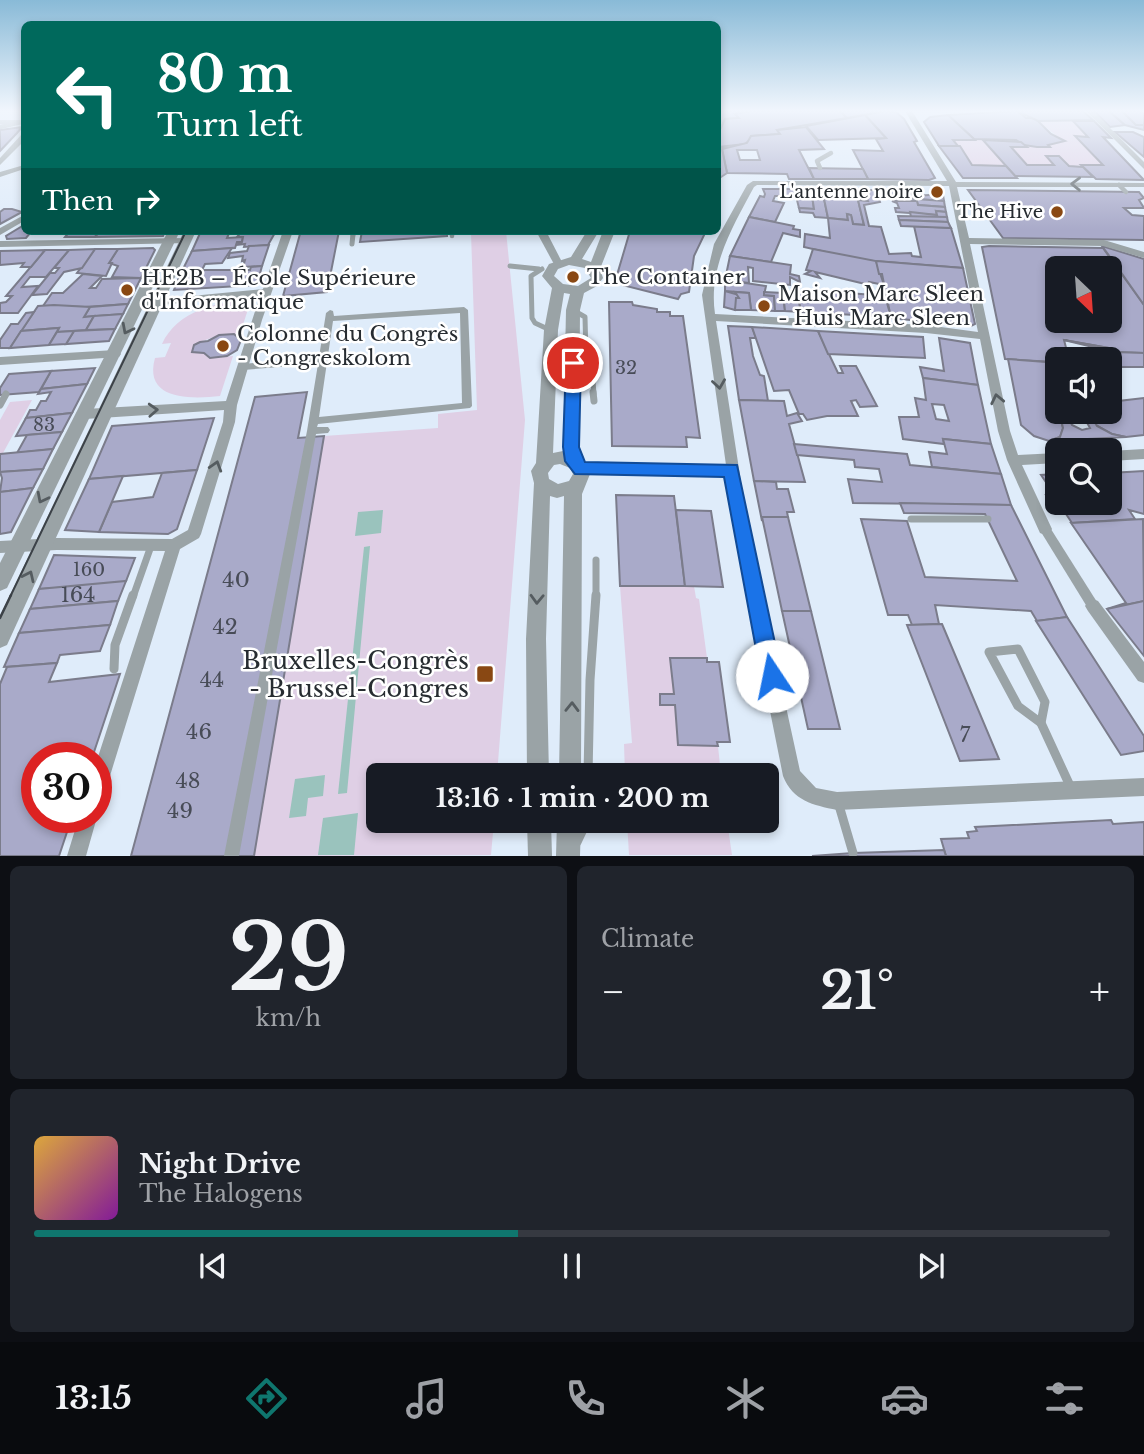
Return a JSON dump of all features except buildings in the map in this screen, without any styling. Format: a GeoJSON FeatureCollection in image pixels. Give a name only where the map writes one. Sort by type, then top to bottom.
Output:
{"type":"FeatureCollection","features":[{"type":"Feature","properties":{"kind":"street"},"geometry":{"type":"LineString","coordinates":[[932,151],[952,184],[1004,431],[1013,460],[1045,529],[1093,606],[1144,675]]}},
{"type":"Feature","properties":{"kind":"street"},"geometry":{"type":"LineString","coordinates":[[1128,151],[1144,167]]}},
{"type":"Feature","properties":{"kind":"street"},"geometry":{"type":"LineString","coordinates":[[0,175],[21,168]]}},
{"type":"Feature","properties":{"kind":"street"},"geometry":{"type":"LineString","coordinates":[[1144,185],[751,185],[715,255],[707,295],[731,470],[792,776],[811,796],[837,801],[1144,787]]}},
{"type":"Feature","properties":{"kind":"street"},"geometry":{"type":"LineString","coordinates":[[0,232],[21,220]]}},
{"type":"Feature","properties":{"kind":"street"},"geometry":{"type":"LineString","coordinates":[[9,546],[151,546],[174,545],[187,540],[197,526],[229,422],[231,405],[287,235]]}},
{"type":"Feature","properties":{"kind":"street"},"geometry":{"type":"LineString","coordinates":[[542,235],[550,281],[558,288],[578,290],[595,282],[594,269],[607,235]]}},
{"type":"Feature","properties":{"kind":"street"},"geometry":{"type":"LineString","coordinates":[[575,261],[591,235]]}},
{"type":"Feature","properties":{"kind":"street"},"geometry":{"type":"LineString","coordinates":[[0,582],[9,546],[85,414],[171,236]]}},
{"type":"Feature","properties":{"kind":"street"},"geometry":{"type":"LineString","coordinates":[[0,244],[188,236],[0,638]]}},
{"type":"Feature","properties":{"kind":"street"},"geometry":{"type":"LineString","coordinates":[[966,241],[1104,243],[1144,255]]}},
{"type":"Feature","properties":{"kind":"street"},"geometry":{"type":"LineString","coordinates":[[549,268],[575,261],[594,269]]}},
{"type":"Feature","properties":{"kind":"street"},"geometry":{"type":"LineString","coordinates":[[538,763],[536,639],[542,483],[539,471],[544,463],[551,330],[558,288]]}},
{"type":"Feature","properties":{"kind":"street"},"geometry":{"type":"LineString","coordinates":[[570,763],[573,494],[577,472],[571,447],[580,359],[573,310],[578,290]]}},
{"type":"Feature","properties":{"kind":"street"},"geometry":{"type":"LineString","coordinates":[[140,304],[266,292]]}},
{"type":"Feature","properties":{"kind":"street"},"geometry":{"type":"LineString","coordinates":[[231,856],[317,427],[329,316],[464,310],[467,407],[317,427]]}},
{"type":"Feature","properties":{"kind":"street"},"geometry":{"type":"LineString","coordinates":[[710,317],[926,329],[985,336]]}},
{"type":"Feature","properties":{"kind":"street"},"geometry":{"type":"LineString","coordinates":[[0,361],[133,352]]}},
{"type":"Feature","properties":{"kind":"street"},"geometry":{"type":"LineString","coordinates":[[243,367],[323,360]]}},
{"type":"Feature","properties":{"kind":"street"},"geometry":{"type":"LineString","coordinates":[[85,414],[231,405]]}},
{"type":"Feature","properties":{"kind":"street"},"geometry":{"type":"LineString","coordinates":[[1122,455],[1144,454]]}},
{"type":"Feature","properties":{"kind":"street"},"geometry":{"type":"LineString","coordinates":[[544,463],[555,458],[577,472],[731,470]]}},
{"type":"Feature","properties":{"kind":"street"},"geometry":{"type":"LineString","coordinates":[[1013,460],[1045,459]]}},
{"type":"Feature","properties":{"kind":"street"},"geometry":{"type":"LineString","coordinates":[[542,483],[557,491],[577,472]]}},
{"type":"Feature","properties":{"kind":"street"},"geometry":{"type":"LineString","coordinates":[[112,742],[174,545]]}},
{"type":"Feature","properties":{"kind":"street"},"geometry":{"type":"LineString","coordinates":[[76,856],[83,833]]}},
{"type":"Feature","properties":{"kind":"street"},"geometry":{"type":"LineString","coordinates":[[539,833],[540,856]]}},
{"type":"Feature","properties":{"kind":"street"},"geometry":{"type":"LineString","coordinates":[[569,833],[569,856]]}},
{"type":"Feature","properties":{"kind":"lane"},"geometry":{"type":"LineString","coordinates":[[820,168],[817,161],[831,153]]}},
{"type":"Feature","properties":{"kind":"lane"},"geometry":{"type":"LineString","coordinates":[[1116,187],[1126,192]]}},
{"type":"Feature","properties":{"kind":"lane"},"geometry":{"type":"LineString","coordinates":[[352,244],[353,235]]}},
{"type":"Feature","properties":{"kind":"lane"},"geometry":{"type":"LineString","coordinates":[[510,266],[549,268]]}},
{"type":"Feature","properties":{"kind":"lane"},"geometry":{"type":"LineString","coordinates":[[549,268],[535,271],[531,276],[532,318],[535,323],[551,330]]}},
{"type":"Feature","properties":{"kind":"lane"},"geometry":{"type":"LineString","coordinates":[[580,359],[592,369],[594,401]]}},
{"type":"Feature","properties":{"kind":"lane"},"geometry":{"type":"LineString","coordinates":[[0,405],[6,394]]}},
{"type":"Feature","properties":{"kind":"lane"},"geometry":{"type":"LineString","coordinates":[[911,519],[988,519]]}},
{"type":"Feature","properties":{"kind":"lane"},"geometry":{"type":"LineString","coordinates":[[114,668],[115,645],[151,546]]}},
{"type":"Feature","properties":{"kind":"lane"},"geometry":{"type":"LineString","coordinates":[[588,763],[596,560]]}},
{"type":"Feature","properties":{"kind":"lane"},"geometry":{"type":"LineString","coordinates":[[1041,723],[1045,702],[1018,649],[989,652],[1018,706],[1041,723],[1072,790]]}},
{"type":"Feature","properties":{"kind":"lane"},"geometry":{"type":"LineString","coordinates":[[837,801],[853,853]]}},
{"type":"Feature","properties":{"kind":"lane"},"geometry":{"type":"LineString","coordinates":[[569,856],[581,833]]}},
{"type":"Feature","properties":{"kind":"shaded area"},"geometry":{"type":"Polygon","coordinates":[[[961,151],[993,151],[1006,166],[972,165],[961,151]]]}},
{"type":"Feature","properties":{"kind":"shaded area"},"geometry":{"type":"Polygon","coordinates":[[[1015,151],[1089,151],[1103,165],[1069,166],[1047,156],[1054,165],[1027,165],[1015,151]]]}},
{"type":"Feature","properties":{"kind":"shaded area"},"geometry":{"type":"Polygon","coordinates":[[[471,235],[506,235],[525,420],[498,763],[366,763],[366,833],[493,833],[491,855],[254,856],[324,436],[438,428],[438,414],[477,410],[471,235]]]}},
{"type":"Feature","properties":{"kind":"shaded area"},"geometry":{"type":"Polygon","coordinates":[[[251,300],[240,334],[219,335],[200,342],[195,353],[204,353],[210,358],[233,356],[220,396],[184,397],[163,390],[156,382],[153,372],[155,358],[165,357],[171,343],[162,344],[178,323],[212,306],[251,300]]]}},
{"type":"Feature","properties":{"kind":"shaded area"},"geometry":{"type":"Polygon","coordinates":[[[32,400],[3,453],[0,453],[0,420],[10,402],[32,400]]]}},
{"type":"Feature","properties":{"kind":"shaded area"},"geometry":{"type":"Polygon","coordinates":[[[383,510],[381,533],[355,536],[358,512],[383,510]]]}},
{"type":"Feature","properties":{"kind":"shaded area"},"geometry":{"type":"Polygon","coordinates":[[[370,546],[347,793],[338,794],[364,547],[370,546]]]}},
{"type":"Feature","properties":{"kind":"shaded area"},"geometry":{"type":"Polygon","coordinates":[[[620,586],[694,586],[696,598],[699,599],[707,658],[674,694],[660,694],[660,704],[675,705],[678,745],[718,746],[720,763],[625,763],[624,744],[632,743],[620,586]]]}},
{"type":"Feature","properties":{"kind":"shaded area"},"geometry":{"type":"Polygon","coordinates":[[[325,775],[323,796],[308,798],[306,816],[289,818],[295,779],[325,775]]]}},
{"type":"Feature","properties":{"kind":"shaded area"},"geometry":{"type":"Polygon","coordinates":[[[358,813],[354,855],[318,855],[323,818],[358,813]]]}},
{"type":"Feature","properties":{"kind":"shaded area"},"geometry":{"type":"Polygon","coordinates":[[[628,833],[729,833],[732,855],[629,855],[628,833]]]}},
{"type":"Feature","properties":{"kind":"tram line"},"geometry":{"type":"LineString","coordinates":[[10,597],[184,235]]}},
{"type":"Feature","properties":{"kind":"tram line"},"geometry":{"type":"LineString","coordinates":[[0,618],[11,595]]}},
{"type":"Feature","properties":{"kind":"place","name":"L'antenne noire"},"geometry":{"type":"Point","coordinates":[937,192]}},
{"type":"Feature","properties":{"kind":"place","name":"The Hive"},"geometry":{"type":"Point","coordinates":[1057,212]}},
{"type":"Feature","properties":{"kind":"place","name":"The Container"},"geometry":{"type":"Point","coordinates":[573,277]}},
{"type":"Feature","properties":{"kind":"place","name":"HE2B – École Supérieure d'Informatique"},"geometry":{"type":"Point","coordinates":[127,290]}},
{"type":"Feature","properties":{"kind":"place","name":"Maison Marc Sleen - Huis Marc Sleen"},"geometry":{"type":"Point","coordinates":[764,306]}},
{"type":"Feature","properties":{"kind":"place","name":"Colonne du Congrès - Congreskolom"},"geometry":{"type":"Point","coordinates":[223,346]}},
{"type":"Feature","properties":{"kind":"place","name":"Bruxelles-Congrès - Brussel-Congres"},"geometry":{"type":"Point","coordinates":[485,674]}},
{"type":"Feature","properties":{"kind":"route"},"geometry":{"type":"LineString","coordinates":[[573,363],[571,447],[573,461],[581,469],[731,470],[772,676]]}}]}
